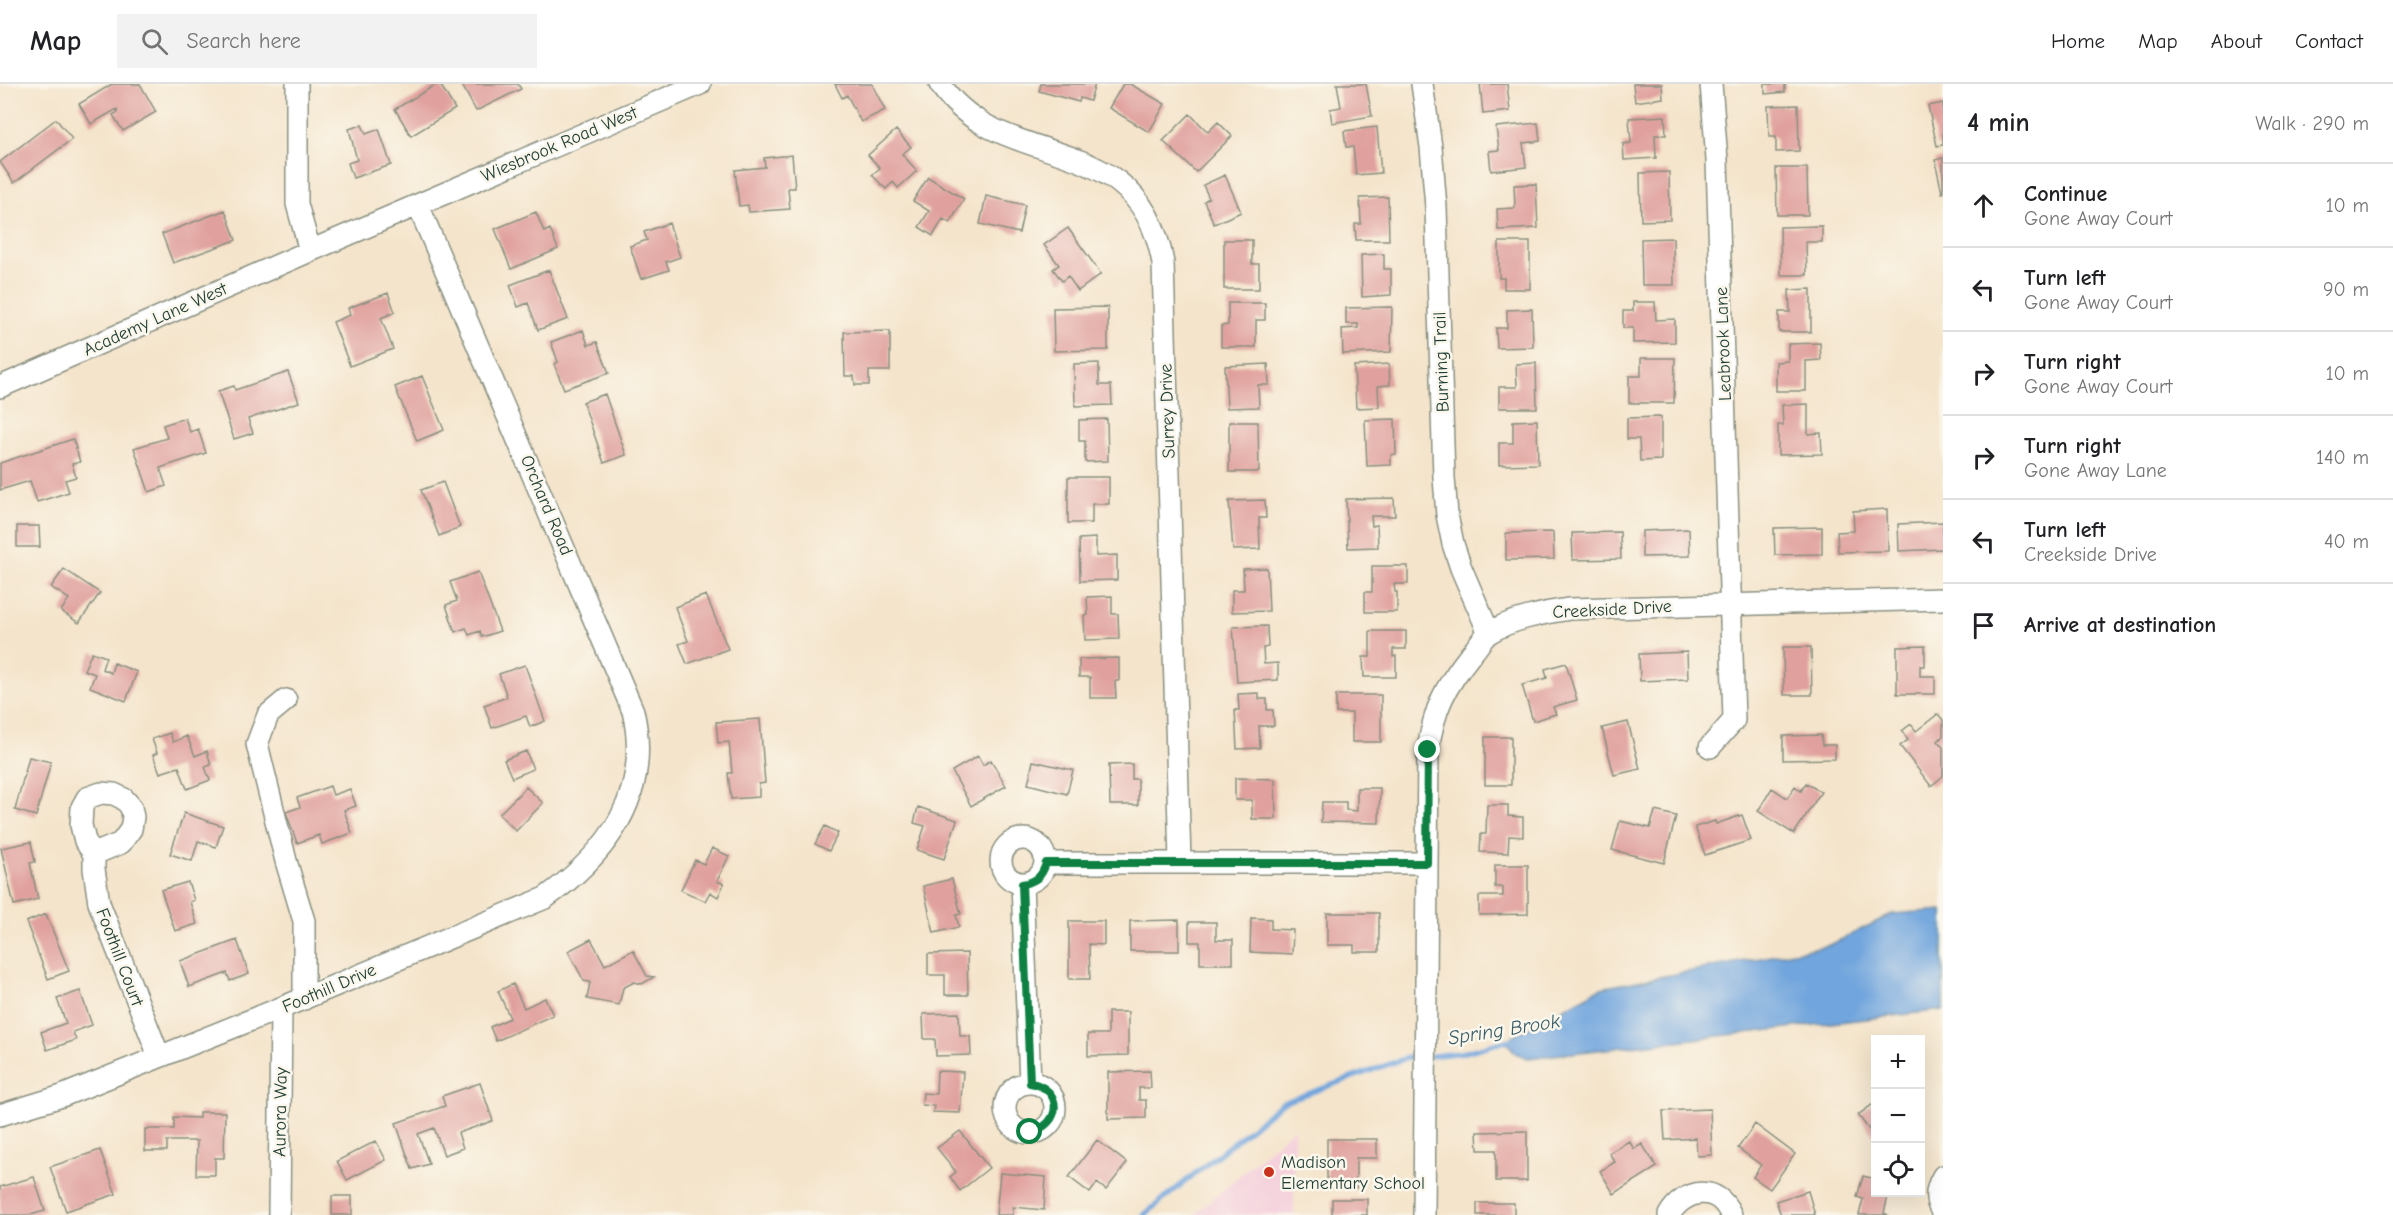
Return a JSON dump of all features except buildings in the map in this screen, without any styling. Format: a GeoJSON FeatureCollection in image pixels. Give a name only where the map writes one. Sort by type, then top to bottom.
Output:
{"type":"FeatureCollection","features":[{"type":"Feature","properties":{"kind":"street"},"geometry":{"type":"LineString","coordinates":[[297,84],[297,204],[310,250]]}},
{"type":"Feature","properties":{"kind":"street","name":"Wiesbrook Road West"},"geometry":{"type":"LineString","coordinates":[[310,250],[700,84]]}},
{"type":"Feature","properties":{"kind":"street","name":"Surrey Drive"},"geometry":{"type":"LineString","coordinates":[[940,84],[952,102],[986,125],[1018,140],[1092,164],[1127,188],[1156,236],[1163,263],[1180,862]]}},
{"type":"Feature","properties":{"kind":"street","name":"Burning Trail"},"geometry":{"type":"LineString","coordinates":[[1422,84],[1431,147],[1436,207],[1444,478],[1448,515],[1461,568],[1488,633]]}},
{"type":"Feature","properties":{"kind":"street","name":"Leabrook Lane"},"geometry":{"type":"LineString","coordinates":[[1710,747],[1734,720],[1717,160],[1711,84]]}},
{"type":"Feature","properties":{"kind":"street","name":"Orchard Road"},"geometry":{"type":"LineString","coordinates":[[418,205],[633,711],[637,729],[638,760],[636,779],[625,811]]}},
{"type":"Feature","properties":{"kind":"street","name":"Academy Lane West"},"geometry":{"type":"LineString","coordinates":[[0,387],[310,250]]}},
{"type":"Feature","properties":{"kind":"street","name":"Creekside Drive"},"geometry":{"type":"LineString","coordinates":[[1488,633],[1545,612],[1569,609],[1943,599]]}},
{"type":"Feature","properties":{"kind":"street"},"geometry":{"type":"LineString","coordinates":[[1424,1215],[1428,750],[1441,696],[1450,680],[1488,633]]}},
{"type":"Feature","properties":{"kind":"street"},"geometry":{"type":"LineString","coordinates":[[286,700],[268,715],[257,744],[286,861],[304,921],[304,999]]}},
{"type":"Feature","properties":{"kind":"street","name":"Foothill Drive"},"geometry":{"type":"LineString","coordinates":[[0,1115],[62,1096],[304,999],[545,898],[571,879],[589,861],[625,811]]}},
{"type":"Feature","properties":{"kind":"street"},"geometry":{"type":"LineString","coordinates":[[1026,838],[1041,847],[1046,863],[1044,872],[1038,879],[1022,884],[1006,876],[1001,860],[1003,851],[1009,844],[1026,838]]}},
{"type":"Feature","properties":{"kind":"street","name":"Foothill Court"},"geometry":{"type":"LineString","coordinates":[[94,854],[99,903],[159,1056]]}},
{"type":"Feature","properties":{"kind":"street"},"geometry":{"type":"LineString","coordinates":[[1046,863],[1427,863]]}},
{"type":"Feature","properties":{"kind":"street"},"geometry":{"type":"LineString","coordinates":[[1022,884],[1030,1083]]}},
{"type":"Feature","properties":{"kind":"street","name":"Aurora Way"},"geometry":{"type":"LineString","coordinates":[[279,1215],[281,1008]]}},
{"type":"Feature","properties":{"kind":"street"},"geometry":{"type":"LineString","coordinates":[[1943,1176],[1938,1184],[1936,1197],[1943,1213]]}},
{"type":"Feature","properties":{"kind":"street"},"geometry":{"type":"LineString","coordinates":[[1669,1215],[1675,1204],[1686,1196],[1698,1193],[1711,1195],[1722,1202],[1731,1215]]}},
{"type":"Feature","properties":{"kind":"shaded area","name":"Madison Elementary School"},"geometry":{"type":"Polygon","coordinates":[[[1294,1128],[1294,1215],[1194,1215],[1294,1128]]]}},
{"type":"Feature","properties":{"kind":"water"},"geometry":{"type":"Polygon","coordinates":[[[1943,910],[1943,1010],[1528,1058],[1515,1053],[1506,1040],[1601,988],[1830,945],[1892,914],[1943,910]]]}},
{"type":"Feature","properties":{"kind":"waterway","name":"Spring Brook"},"geometry":{"type":"LineString","coordinates":[[1431,1056],[1465,1052],[1513,1039]]}},
{"type":"Feature","properties":{"kind":"waterway","name":"Spring Brook"},"geometry":{"type":"LineString","coordinates":[[1144,1215],[1282,1103],[1406,1058],[1422,1057]]}},
{"type":"Feature","properties":{"kind":"place","name":"Madison Elementary School"},"geometry":{"type":"Point","coordinates":[1269,1172]}},
{"type":"Feature","properties":{"kind":"route"},"geometry":{"type":"LineString","coordinates":[[1030,1132],[1048,1125],[1055,1107],[1053,1098],[1047,1090],[1039,1084],[1030,1083],[1022,884],[1038,879],[1044,872],[1046,863],[1427,863],[1428,750]]}}]}
